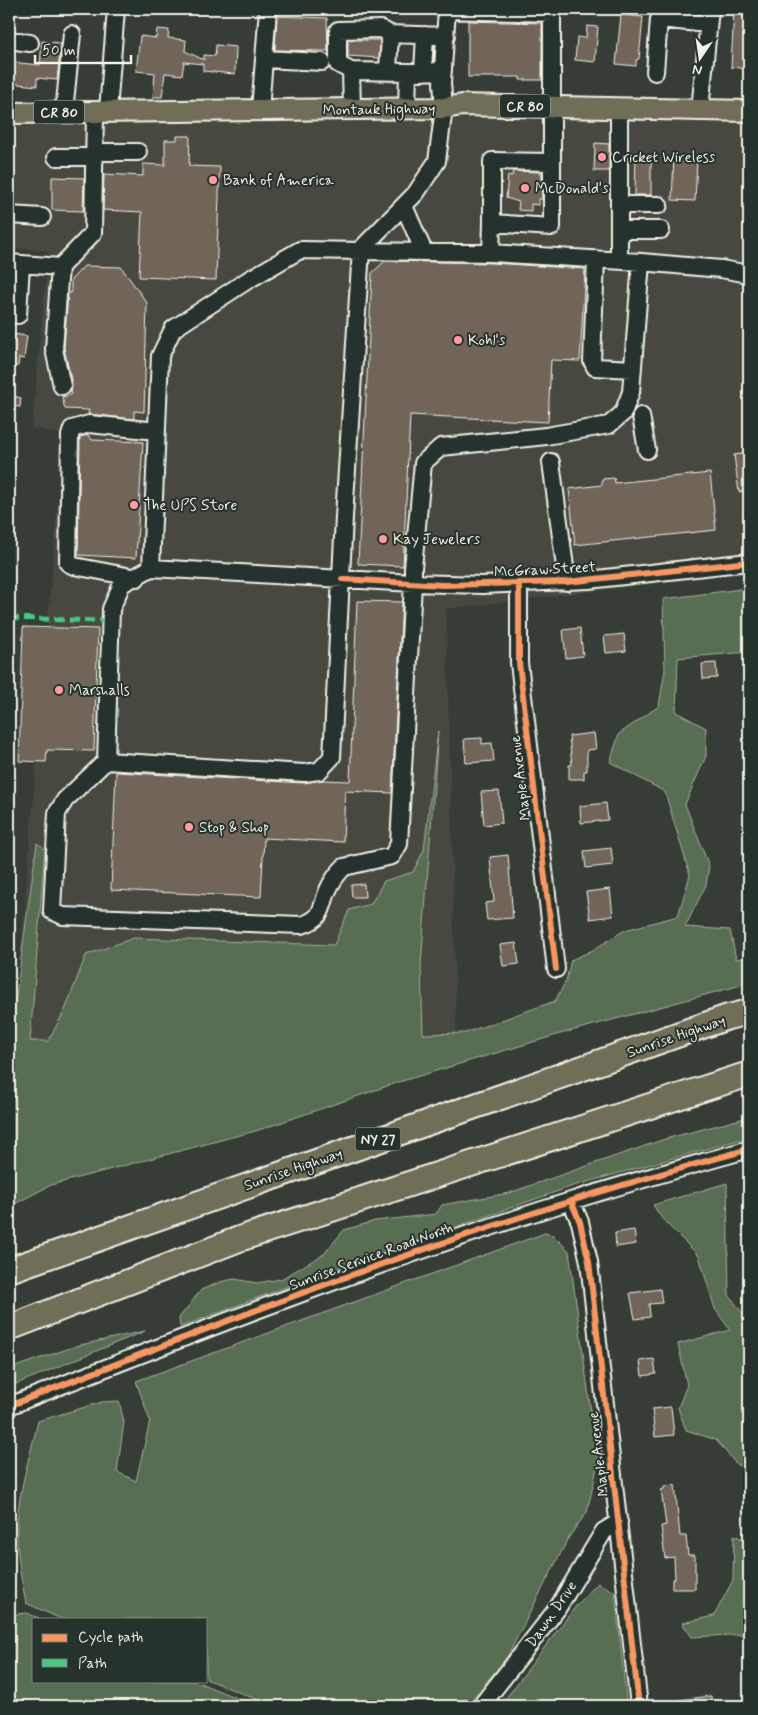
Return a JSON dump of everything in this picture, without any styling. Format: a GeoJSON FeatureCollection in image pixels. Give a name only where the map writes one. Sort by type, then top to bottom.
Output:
{"type":"FeatureCollection","features":[{"type":"Feature","properties":{"kind":"highway","name":"Sunrise Highway"},"geometry":{"type":"LineString","coordinates":[[9,1270],[719,1020],[749,1012]]}},
{"type":"Feature","properties":{"kind":"highway"},"geometry":{"type":"LineString","coordinates":[[9,1328],[239,1239],[749,1074]]}},
{"type":"Feature","properties":{"kind":"main road","name":"Montauk Highway"},"geometry":{"type":"LineString","coordinates":[[9,113],[407,109],[444,108],[462,105],[749,111]]}},
{"type":"Feature","properties":{"kind":"street"},"geometry":{"type":"LineString","coordinates":[[62,386],[54,349],[60,267],[93,233],[94,154],[116,9]]}},
{"type":"Feature","properties":{"kind":"street"},"geometry":{"type":"LineString","coordinates":[[260,110],[268,9]]}},
{"type":"Feature","properties":{"kind":"street"},"geometry":{"type":"LineString","coordinates":[[106,760],[304,772],[319,771],[334,752],[361,249],[416,193],[438,161],[444,108],[443,71],[447,10],[552,11],[552,227],[492,223]]}},
{"type":"Feature","properties":{"kind":"street"},"geometry":{"type":"LineString","coordinates":[[655,72],[659,19],[709,17],[700,110]]}},
{"type":"Feature","properties":{"kind":"street"},"geometry":{"type":"LineString","coordinates":[[443,71],[351,71],[338,64],[338,30],[381,29],[390,34],[446,36]]}},
{"type":"Feature","properties":{"kind":"street"},"geometry":{"type":"LineString","coordinates":[[64,112],[72,34]]}},
{"type":"Feature","properties":{"kind":"street"},"geometry":{"type":"LineString","coordinates":[[388,72],[390,34]]}},
{"type":"Feature","properties":{"kind":"street"},"geometry":{"type":"LineString","coordinates":[[407,109],[425,35]]}},
{"type":"Feature","properties":{"kind":"street"},"geometry":{"type":"LineString","coordinates":[[9,40],[30,43]]}},
{"type":"Feature","properties":{"kind":"street"},"geometry":{"type":"LineString","coordinates":[[264,59],[322,62]]}},
{"type":"Feature","properties":{"kind":"street"},"geometry":{"type":"LineString","coordinates":[[351,71],[352,109]]}},
{"type":"Feature","properties":{"kind":"street"},"geometry":{"type":"LineString","coordinates":[[618,261],[619,107]]}},
{"type":"Feature","properties":{"kind":"street"},"geometry":{"type":"LineString","coordinates":[[56,157],[138,152]]}},
{"type":"Feature","properties":{"kind":"street"},"geometry":{"type":"LineString","coordinates":[[491,253],[492,161],[552,162]]}},
{"type":"Feature","properties":{"kind":"street"},"geometry":{"type":"LineString","coordinates":[[619,205],[659,205]]}},
{"type":"Feature","properties":{"kind":"street"},"geometry":{"type":"LineString","coordinates":[[404,206],[424,252]]}},
{"type":"Feature","properties":{"kind":"street"},"geometry":{"type":"LineString","coordinates":[[9,215],[42,217]]}},
{"type":"Feature","properties":{"kind":"street"},"geometry":{"type":"LineString","coordinates":[[619,230],[661,230]]}},
{"type":"Feature","properties":{"kind":"street"},"geometry":{"type":"LineString","coordinates":[[641,262],[631,392],[623,413],[610,426],[546,436],[441,447],[423,462],[412,583],[399,844],[392,856],[344,867],[328,891],[322,911],[314,921],[302,925],[63,916],[52,911],[57,813],[65,800],[106,760],[111,609],[122,584],[137,578],[151,568],[160,356],[173,330],[248,280],[300,250],[361,249],[491,253],[641,262],[749,274]]}},
{"type":"Feature","properties":{"kind":"street"},"geometry":{"type":"LineString","coordinates":[[596,259],[592,361],[595,367],[633,369]]}},
{"type":"Feature","properties":{"kind":"street"},"geometry":{"type":"LineString","coordinates":[[18,315],[15,264],[60,267]]}},
{"type":"Feature","properties":{"kind":"street"},"geometry":{"type":"LineString","coordinates":[[641,416],[646,450]]}},
{"type":"Feature","properties":{"kind":"street"},"geometry":{"type":"LineString","coordinates":[[137,578],[74,566],[68,563],[70,436],[72,429],[89,424],[157,431]]}},
{"type":"Feature","properties":{"kind":"street"},"geometry":{"type":"LineString","coordinates":[[551,462],[567,582]]}},
{"type":"Feature","properties":{"kind":"street","name":"McGraw Street"},"geometry":{"type":"LineString","coordinates":[[151,568],[412,583],[518,584],[567,582],[749,562]]}},
{"type":"Feature","properties":{"kind":"street","name":"Maple Avenue"},"geometry":{"type":"LineString","coordinates":[[518,584],[519,663],[556,969]]}},
{"type":"Feature","properties":{"kind":"street","name":"Sunrise Service Road North"},"geometry":{"type":"LineString","coordinates":[[9,1406],[241,1316],[571,1201],[749,1149]]}},
{"type":"Feature","properties":{"kind":"street","name":"Maple Avenue"},"geometry":{"type":"LineString","coordinates":[[571,1201],[580,1222],[589,1262],[639,1706]]}},
{"type":"Feature","properties":{"kind":"street","name":"Dawn Drive"},"geometry":{"type":"LineString","coordinates":[[481,1706],[556,1609],[604,1531],[619,1522]]}},
{"type":"Feature","properties":{"kind":"shaded area"},"geometry":{"type":"Polygon","coordinates":[[[749,111],[749,572],[446,609],[457,1054],[9,1099],[63,435],[32,428],[48,251],[9,248],[9,113],[749,111]]]}},
{"type":"Feature","properties":{"kind":"green space"},"geometry":{"type":"Polygon","coordinates":[[[749,588],[749,652],[678,658],[676,712],[706,728],[706,756],[685,804],[709,866],[706,885],[685,927],[730,930],[736,959],[749,957],[749,983],[560,1034],[399,1082],[259,1130],[51,1185],[9,1207],[9,1046],[37,843],[45,849],[30,1041],[48,1041],[65,1010],[86,955],[134,938],[334,945],[349,910],[371,904],[384,881],[413,872],[424,850],[438,731],[421,965],[423,1034],[465,1033],[555,1001],[566,981],[571,960],[591,951],[625,930],[678,916],[690,875],[665,792],[610,762],[619,734],[659,706],[665,670],[663,599],[749,588]]]}},
{"type":"Feature","properties":{"kind":"green space"},"geometry":{"type":"Polygon","coordinates":[[[749,1117],[749,1137],[573,1186],[310,1278],[180,1327],[179,1318],[201,1290],[220,1282],[234,1279],[257,1283],[281,1279],[324,1254],[344,1230],[375,1221],[436,1214],[442,1205],[509,1193],[665,1139],[749,1117]]]}},
{"type":"Feature","properties":{"kind":"green space"},"geometry":{"type":"Polygon","coordinates":[[[727,1183],[729,1295],[749,1322],[749,1394],[747,1397],[749,1461],[745,1467],[737,1465],[716,1440],[686,1430],[678,1408],[687,1385],[678,1344],[730,1330],[715,1309],[699,1256],[663,1220],[653,1205],[727,1183]]]}},
{"type":"Feature","properties":{"kind":"green space"},"geometry":{"type":"Polygon","coordinates":[[[545,1233],[553,1235],[569,1251],[598,1463],[587,1512],[569,1537],[506,1659],[466,1706],[273,1706],[208,1680],[208,1618],[59,1618],[26,1603],[21,1579],[17,1529],[23,1483],[38,1421],[102,1402],[119,1401],[124,1422],[117,1472],[136,1481],[150,1421],[136,1381],[545,1233]]]}},
{"type":"Feature","properties":{"kind":"green space"},"geometry":{"type":"Polygon","coordinates":[[[145,1331],[9,1387],[9,1369],[76,1346],[145,1331]]]}},
{"type":"Feature","properties":{"kind":"green space"},"geometry":{"type":"Polygon","coordinates":[[[734,1535],[749,1542],[749,1634],[692,1637],[682,1623],[714,1616],[733,1580],[734,1535]]]}},
{"type":"Feature","properties":{"kind":"green space"},"geometry":{"type":"Polygon","coordinates":[[[598,1583],[615,1592],[627,1706],[500,1706],[576,1606],[598,1583]]]}},
{"type":"Feature","properties":{"kind":"green space"},"geometry":{"type":"Polygon","coordinates":[[[27,1613],[39,1618],[32,1618],[32,1682],[197,1682],[256,1706],[9,1706],[9,1615],[27,1613]]]}},
{"type":"Feature","properties":{"kind":"building"},"geometry":{"type":"Polygon","coordinates":[[[734,9],[748,9],[748,69],[731,67],[734,9]]]}},
{"type":"Feature","properties":{"kind":"building"},"geometry":{"type":"Polygon","coordinates":[[[621,15],[643,17],[639,59],[636,60],[636,66],[616,64],[621,15]]]}},
{"type":"Feature","properties":{"kind":"building"},"geometry":{"type":"Polygon","coordinates":[[[277,16],[327,18],[328,51],[275,50],[277,16]]]}},
{"type":"Feature","properties":{"kind":"building"},"geometry":{"type":"Polygon","coordinates":[[[468,21],[542,23],[542,80],[520,80],[520,77],[468,77],[468,21]]]}},
{"type":"Feature","properties":{"kind":"building"},"geometry":{"type":"Polygon","coordinates":[[[587,26],[598,27],[595,62],[575,60],[577,37],[586,38],[587,26]]]}},
{"type":"Feature","properties":{"kind":"building"},"geometry":{"type":"Polygon","coordinates":[[[157,29],[169,30],[168,38],[186,40],[185,51],[204,60],[204,55],[215,56],[216,45],[236,47],[235,74],[203,71],[203,64],[184,62],[182,75],[165,73],[162,97],[153,97],[155,73],[136,71],[140,36],[156,38],[157,29]]]}},
{"type":"Feature","properties":{"kind":"building"},"geometry":{"type":"Polygon","coordinates":[[[348,40],[380,40],[379,58],[348,56],[348,40]]]}},
{"type":"Feature","properties":{"kind":"building"},"geometry":{"type":"Polygon","coordinates":[[[42,41],[61,43],[57,80],[37,78],[37,86],[9,83],[9,62],[40,65],[42,41]]]}},
{"type":"Feature","properties":{"kind":"building"},"geometry":{"type":"Polygon","coordinates":[[[177,136],[190,136],[189,166],[220,167],[216,280],[139,277],[142,212],[103,210],[104,174],[143,176],[143,164],[165,165],[165,140],[177,140],[177,136]]]}},
{"type":"Feature","properties":{"kind":"building","name":"Cricket Wireless"},"geometry":{"type":"Polygon","coordinates":[[[595,143],[609,144],[609,171],[594,171],[595,143]]]}},
{"type":"Feature","properties":{"kind":"building"},"geometry":{"type":"Polygon","coordinates":[[[636,155],[651,156],[651,195],[635,195],[636,155]]]}},
{"type":"Feature","properties":{"kind":"building"},"geometry":{"type":"Polygon","coordinates":[[[674,158],[697,159],[695,201],[672,200],[674,158]]]}},
{"type":"Feature","properties":{"kind":"building","name":"McDonald's"},"geometry":{"type":"Polygon","coordinates":[[[513,171],[541,172],[542,199],[539,199],[539,205],[531,204],[531,211],[518,210],[519,202],[506,198],[508,175],[512,176],[513,171]]]}},
{"type":"Feature","properties":{"kind":"building"},"geometry":{"type":"Polygon","coordinates":[[[52,177],[84,178],[83,211],[52,210],[52,177]]]}},
{"type":"Feature","properties":{"kind":"building"},"geometry":{"type":"Polygon","coordinates":[[[385,261],[491,263],[585,269],[580,361],[551,360],[548,422],[410,415],[403,566],[358,564],[372,273],[385,261]]]}},
{"type":"Feature","properties":{"kind":"building"},"geometry":{"type":"Polygon","coordinates":[[[84,266],[121,267],[147,303],[144,412],[134,411],[134,419],[88,414],[89,410],[65,409],[62,397],[71,395],[72,384],[64,348],[68,293],[71,293],[71,280],[84,266]]]}},
{"type":"Feature","properties":{"kind":"building"},"geometry":{"type":"Polygon","coordinates":[[[13,334],[27,336],[24,359],[19,358],[18,366],[9,365],[9,352],[11,352],[13,334]]]}},
{"type":"Feature","properties":{"kind":"building"},"geometry":{"type":"Polygon","coordinates":[[[9,395],[21,398],[20,407],[9,406],[9,395]]]}},
{"type":"Feature","properties":{"kind":"building"},"geometry":{"type":"Polygon","coordinates":[[[88,435],[92,440],[143,442],[136,558],[78,555],[80,437],[88,435]]]}},
{"type":"Feature","properties":{"kind":"building"},"geometry":{"type":"Polygon","coordinates":[[[749,453],[749,490],[739,492],[734,455],[749,453]]]}},
{"type":"Feature","properties":{"kind":"building"},"geometry":{"type":"Polygon","coordinates":[[[710,473],[716,530],[575,545],[569,489],[602,485],[602,479],[614,478],[615,483],[710,473]]]}},
{"type":"Feature","properties":{"kind":"building"},"geometry":{"type":"Polygon","coordinates":[[[357,601],[402,602],[392,793],[345,791],[343,842],[264,838],[261,897],[111,890],[116,772],[303,783],[322,780],[350,781],[357,601]]]}},
{"type":"Feature","properties":{"kind":"building","name":"Marshalls"},"geometry":{"type":"Polygon","coordinates":[[[23,627],[98,629],[94,751],[47,750],[46,762],[19,761],[23,627]]]}},
{"type":"Feature","properties":{"kind":"building"},"geometry":{"type":"Polygon","coordinates":[[[580,628],[583,656],[566,658],[563,630],[580,628]]]}},
{"type":"Feature","properties":{"kind":"building"},"geometry":{"type":"Polygon","coordinates":[[[624,634],[626,651],[606,653],[604,636],[624,634]]]}},
{"type":"Feature","properties":{"kind":"building"},"geometry":{"type":"Polygon","coordinates":[[[716,663],[717,678],[703,679],[702,664],[716,663]]]}},
{"type":"Feature","properties":{"kind":"building"},"geometry":{"type":"Polygon","coordinates":[[[594,733],[596,749],[587,750],[587,771],[584,771],[584,779],[569,779],[569,765],[572,765],[569,736],[594,733]]]}},
{"type":"Feature","properties":{"kind":"building"},"geometry":{"type":"Polygon","coordinates":[[[482,738],[482,744],[492,743],[494,761],[466,763],[464,739],[482,738]]]}},
{"type":"Feature","properties":{"kind":"building"},"geometry":{"type":"Polygon","coordinates":[[[499,791],[502,823],[484,825],[481,792],[499,791]]]}},
{"type":"Feature","properties":{"kind":"building"},"geometry":{"type":"Polygon","coordinates":[[[606,803],[608,820],[581,823],[580,806],[606,803]]]}},
{"type":"Feature","properties":{"kind":"building"},"geometry":{"type":"Polygon","coordinates":[[[611,848],[613,865],[586,868],[584,851],[611,848]]]}},
{"type":"Feature","properties":{"kind":"building"},"geometry":{"type":"Polygon","coordinates":[[[508,855],[513,918],[487,920],[485,903],[494,902],[490,857],[508,855]]]}},
{"type":"Feature","properties":{"kind":"building"},"geometry":{"type":"Polygon","coordinates":[[[364,884],[365,897],[352,897],[351,885],[364,884]]]}},
{"type":"Feature","properties":{"kind":"building"},"geometry":{"type":"Polygon","coordinates":[[[610,889],[613,916],[590,919],[586,892],[610,889]]]}},
{"type":"Feature","properties":{"kind":"building"},"geometry":{"type":"Polygon","coordinates":[[[516,943],[519,964],[503,966],[500,945],[516,943]]]}},
{"type":"Feature","properties":{"kind":"building"},"geometry":{"type":"Polygon","coordinates":[[[634,1230],[636,1244],[616,1247],[615,1233],[634,1230]]]}},
{"type":"Feature","properties":{"kind":"building"},"geometry":{"type":"Polygon","coordinates":[[[660,1289],[662,1303],[649,1304],[650,1317],[635,1319],[630,1293],[660,1289]]]}},
{"type":"Feature","properties":{"kind":"building"},"geometry":{"type":"Polygon","coordinates":[[[654,1359],[656,1374],[642,1376],[640,1361],[654,1359]]]}},
{"type":"Feature","properties":{"kind":"building"},"geometry":{"type":"Polygon","coordinates":[[[671,1407],[674,1435],[655,1437],[652,1409],[671,1407]]]}},
{"type":"Feature","properties":{"kind":"building"},"geometry":{"type":"Polygon","coordinates":[[[675,1485],[680,1536],[686,1536],[688,1555],[695,1555],[695,1589],[672,1589],[672,1579],[675,1579],[674,1557],[665,1558],[661,1526],[666,1525],[661,1490],[664,1489],[664,1486],[675,1485]]]}},
{"type":"Feature","properties":{"kind":"building"},"geometry":{"type":"Polygon","coordinates":[[[711,1696],[712,1706],[680,1706],[679,1700],[711,1696]]]}},
{"type":"Feature","properties":{"kind":"marked path"},"geometry":{"type":"LineString","coordinates":[[9,618],[102,621]]}},
{"type":"Feature","properties":{"kind":"cycle path"},"geometry":{"type":"LineString","coordinates":[[342,579],[443,585],[567,582],[749,562]]}},
{"type":"Feature","properties":{"kind":"cycle path"},"geometry":{"type":"LineString","coordinates":[[519,584],[519,663],[556,969]]}},
{"type":"Feature","properties":{"kind":"cycle path"},"geometry":{"type":"LineString","coordinates":[[9,1406],[218,1325],[429,1248],[593,1194],[749,1149]]}},
{"type":"Feature","properties":{"kind":"cycle path"},"geometry":{"type":"LineString","coordinates":[[571,1201],[580,1222],[589,1262],[639,1706]]}},
{"type":"Feature","properties":{"kind":"place","name":"Cricket Wireless"},"geometry":{"type":"Point","coordinates":[602,157]}},
{"type":"Feature","properties":{"kind":"place","name":"Bank of America"},"geometry":{"type":"Point","coordinates":[213,180]}},
{"type":"Feature","properties":{"kind":"place","name":"McDonald's"},"geometry":{"type":"Point","coordinates":[525,188]}},
{"type":"Feature","properties":{"kind":"place","name":"Kohl's"},"geometry":{"type":"Point","coordinates":[458,340]}},
{"type":"Feature","properties":{"kind":"place","name":"The UPS Store"},"geometry":{"type":"Point","coordinates":[134,505]}},
{"type":"Feature","properties":{"kind":"place","name":"Kay Jewelers"},"geometry":{"type":"Point","coordinates":[383,539]}},
{"type":"Feature","properties":{"kind":"place","name":"Marshalls"},"geometry":{"type":"Point","coordinates":[59,690]}},
{"type":"Feature","properties":{"kind":"place","name":"Stop & Shop"},"geometry":{"type":"Point","coordinates":[189,827]}}]}
